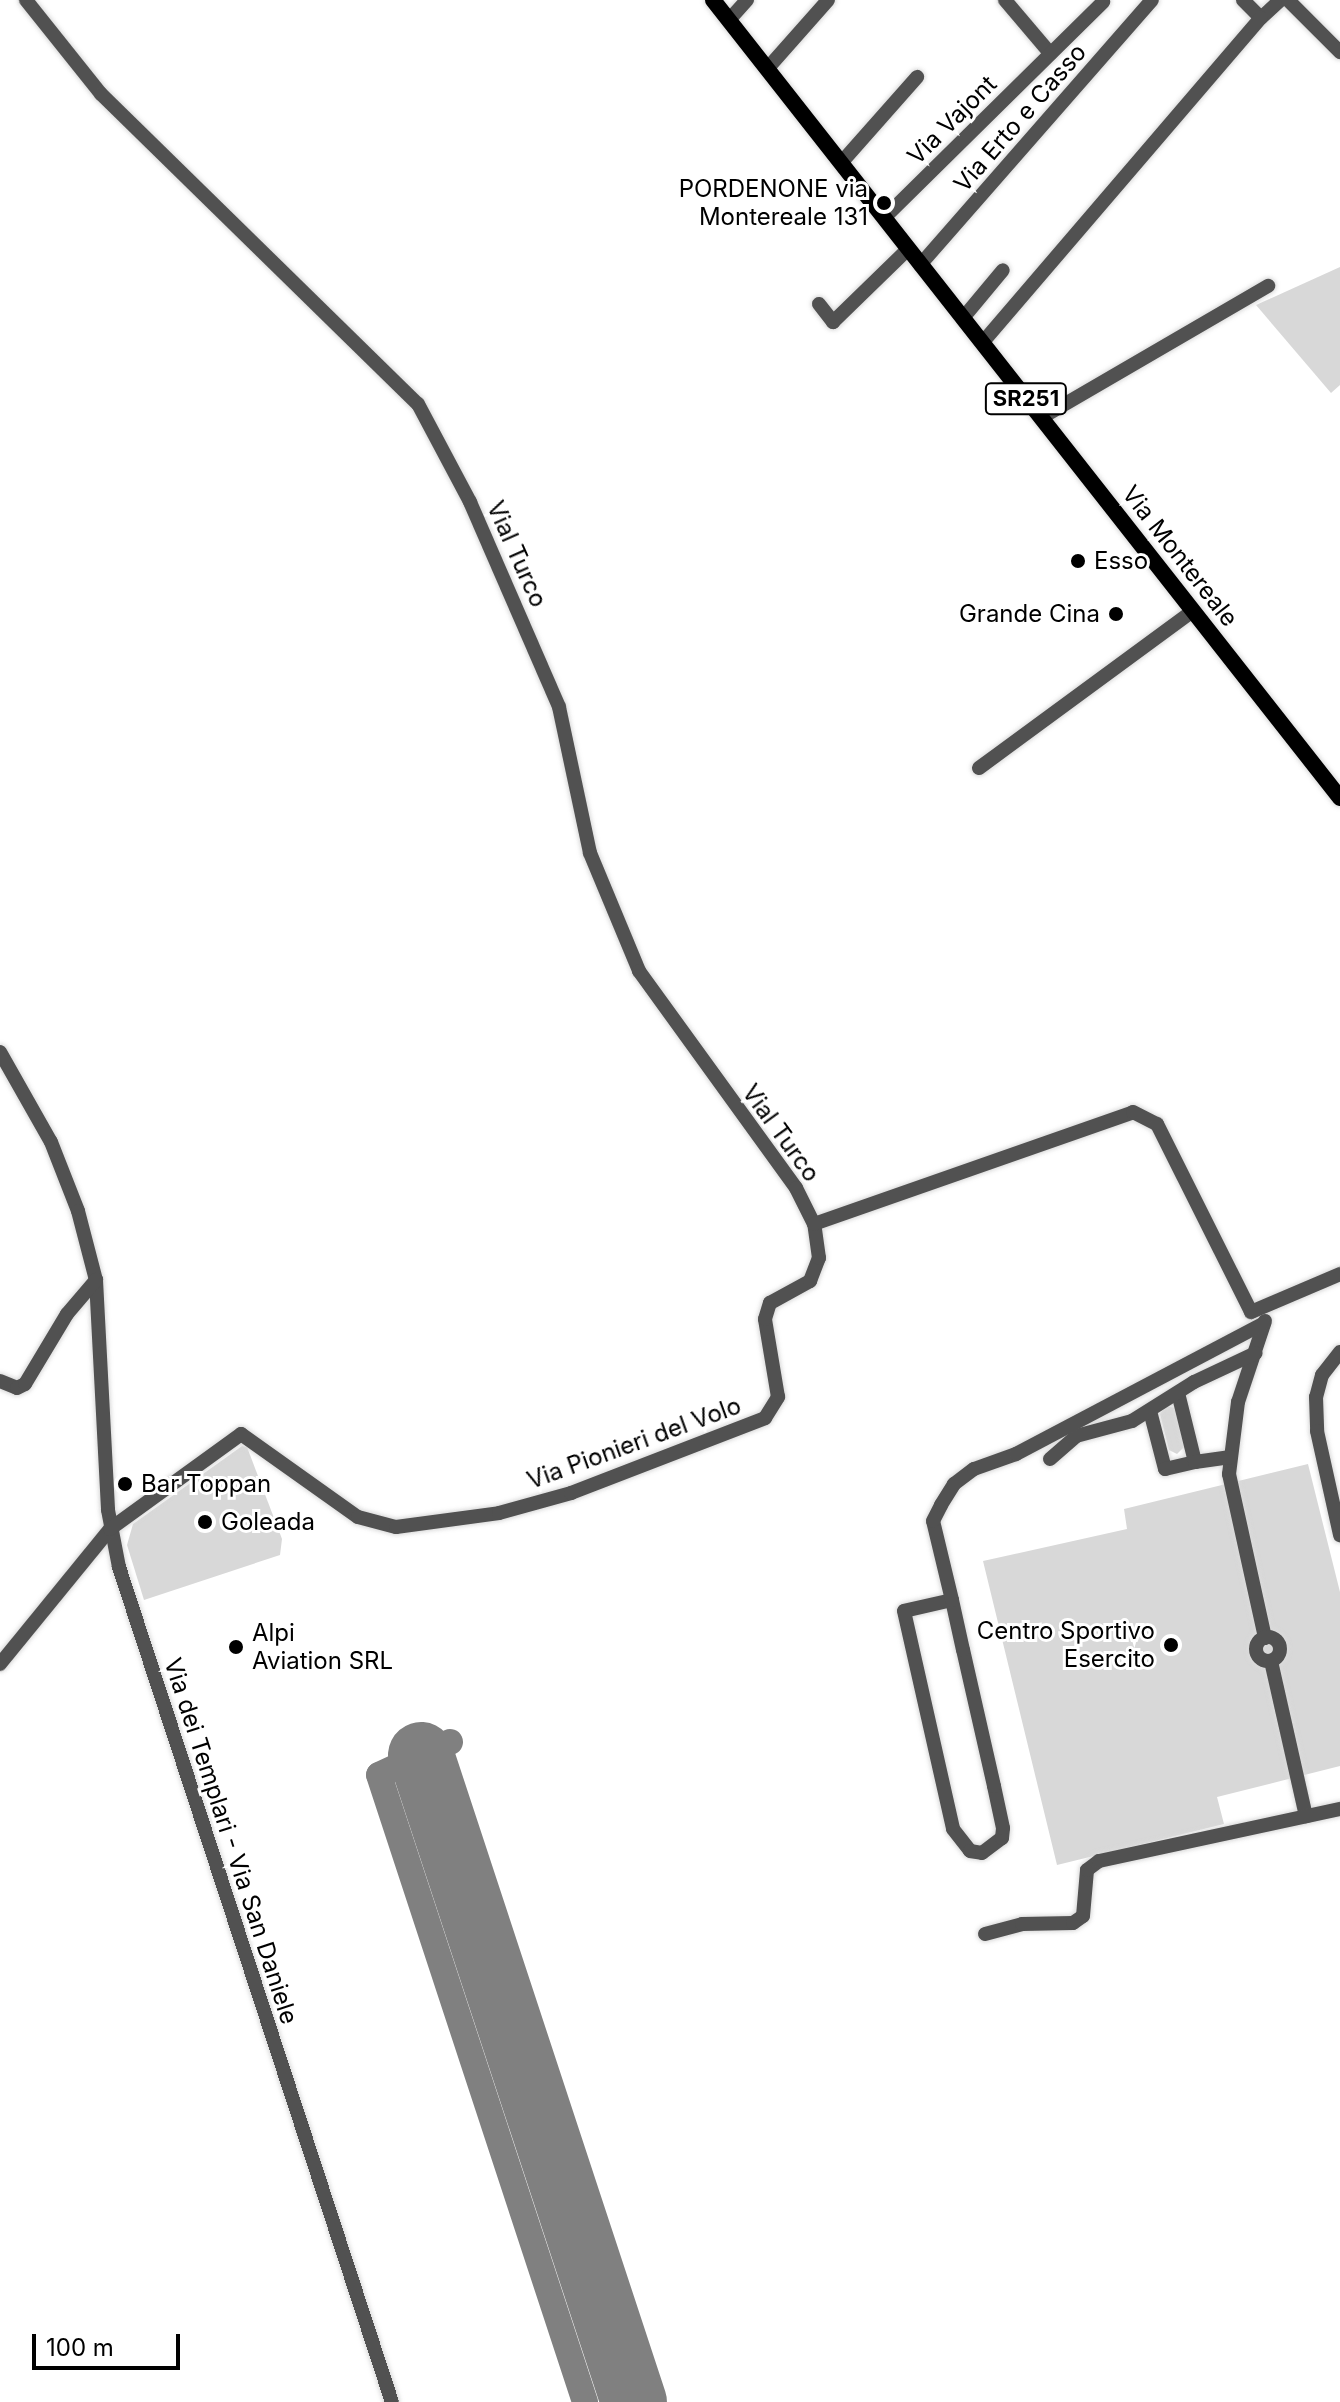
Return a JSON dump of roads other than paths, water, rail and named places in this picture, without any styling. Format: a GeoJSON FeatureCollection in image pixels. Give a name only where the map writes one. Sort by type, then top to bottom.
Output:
{"type":"FeatureCollection","features":[{"type":"Feature","properties":{"kind":"main road","name":"Via Montereale"},"geometry":{"type":"LineString","coordinates":[[713,0],[1340,798]]}},
{"type":"Feature","properties":{"kind":"street","name":"Vial Turco"},"geometry":{"type":"LineString","coordinates":[[26,0],[101,94],[418,404],[470,502],[557,702],[590,853],[639,971],[796,1188],[814,1224]]}},
{"type":"Feature","properties":{"kind":"street"},"geometry":{"type":"LineString","coordinates":[[729,20],[747,0]]}},
{"type":"Feature","properties":{"kind":"street"},"geometry":{"type":"LineString","coordinates":[[767,69],[828,0]]}},
{"type":"Feature","properties":{"kind":"street"},"geometry":{"type":"LineString","coordinates":[[1005,0],[1050,53]]}},
{"type":"Feature","properties":{"kind":"street","name":"Via Erto e Casso"},"geometry":{"type":"LineString","coordinates":[[920,265],[1152,0]]}},
{"type":"Feature","properties":{"kind":"street"},"geometry":{"type":"LineString","coordinates":[[1243,0],[1261,18]]}},
{"type":"Feature","properties":{"kind":"street"},"geometry":{"type":"LineString","coordinates":[[983,342],[1261,18],[1280,0]]}},
{"type":"Feature","properties":{"kind":"street"},"geometry":{"type":"LineString","coordinates":[[1288,0],[1340,52]]}},
{"type":"Feature","properties":{"kind":"street","name":"Via Vajont"},"geometry":{"type":"LineString","coordinates":[[884,218],[1103,2]]}},
{"type":"Feature","properties":{"kind":"street"},"geometry":{"type":"LineString","coordinates":[[841,163],[917,77]]}},
{"type":"Feature","properties":{"kind":"street"},"geometry":{"type":"LineString","coordinates":[[819,304],[833,322],[908,249]]}},
{"type":"Feature","properties":{"kind":"street"},"geometry":{"type":"LineString","coordinates":[[963,318],[1003,270]]}},
{"type":"Feature","properties":{"kind":"street"},"geometry":{"type":"LineString","coordinates":[[1041,418],[1268,286]]}},
{"type":"Feature","properties":{"kind":"street"},"geometry":{"type":"LineString","coordinates":[[979,768],[1193,611]]}},
{"type":"Feature","properties":{"kind":"street","name":"Via dei Templari - Via San Daniele"},"geometry":{"type":"LineString","coordinates":[[0,1052],[51,1142],[78,1211],[96,1280],[110,1529],[144,1649],[392,2402]]}},
{"type":"Feature","properties":{"kind":"street"},"geometry":{"type":"LineString","coordinates":[[814,1224],[1133,1112],[1144,1113],[1157,1124],[1251,1312],[1340,1274]]}},
{"type":"Feature","properties":{"kind":"street","name":"Via Pionieri del Volo"},"geometry":{"type":"LineString","coordinates":[[110,1529],[241,1434],[358,1517],[396,1527],[499,1513],[571,1493],[765,1418],[778,1397],[765,1319],[770,1303],[810,1281],[819,1258],[814,1224]]}},
{"type":"Feature","properties":{"kind":"street"},"geometry":{"type":"LineString","coordinates":[[0,1381],[17,1388],[25,1384],[67,1314],[96,1280]]}},
{"type":"Feature","properties":{"kind":"street"},"geometry":{"type":"LineString","coordinates":[[1269,1305],[1238,1402],[1231,1457],[1233,1498],[1265,1638],[1280,1647],[1271,1661],[1306,1816]]}},
{"type":"Feature","properties":{"kind":"street"},"geometry":{"type":"LineString","coordinates":[[952,1600],[904,1611],[953,1829],[970,1851],[982,1853],[1002,1838],[1003,1828],[952,1600],[933,1521],[954,1484],[1264,1323]]}},
{"type":"Feature","properties":{"kind":"street"},"geometry":{"type":"LineString","coordinates":[[1340,1352],[1322,1375],[1316,1397],[1317,1431],[1340,1535]]}},
{"type":"Feature","properties":{"kind":"street"},"geometry":{"type":"LineString","coordinates":[[1050,1459],[1076,1436],[1150,1411],[1256,1353]]}},
{"type":"Feature","properties":{"kind":"street"},"geometry":{"type":"LineString","coordinates":[[1178,1393],[1195,1462]]}},
{"type":"Feature","properties":{"kind":"street"},"geometry":{"type":"LineString","coordinates":[[1150,1411],[1165,1469],[1231,1457]]}},
{"type":"Feature","properties":{"kind":"street"},"geometry":{"type":"LineString","coordinates":[[0,1664],[110,1529]]}},
{"type":"Feature","properties":{"kind":"street"},"geometry":{"type":"LineString","coordinates":[[985,1934],[1022,1924],[1073,1923],[1083,1916],[1087,1870],[1099,1861],[1340,1809]]}},
{"type":"Feature","properties":{"kind":"place","name":"PORDENONE via Montereale 131"},"geometry":{"type":"Point","coordinates":[884,203]}},
{"type":"Feature","properties":{"kind":"place","name":"Esso"},"geometry":{"type":"Point","coordinates":[1078,561]}},
{"type":"Feature","properties":{"kind":"place","name":"Grande Cina"},"geometry":{"type":"Point","coordinates":[1116,614]}},
{"type":"Feature","properties":{"kind":"place","name":"Bar Toppan"},"geometry":{"type":"Point","coordinates":[125,1484]}},
{"type":"Feature","properties":{"kind":"place","name":"Goleada"},"geometry":{"type":"Point","coordinates":[205,1522]}},
{"type":"Feature","properties":{"kind":"place","name":"Centro Sportivo Esercito"},"geometry":{"type":"Point","coordinates":[1171,1645]}},
{"type":"Feature","properties":{"kind":"place","name":"Alpi Aviation SRL"},"geometry":{"type":"Point","coordinates":[236,1647]}}]}
